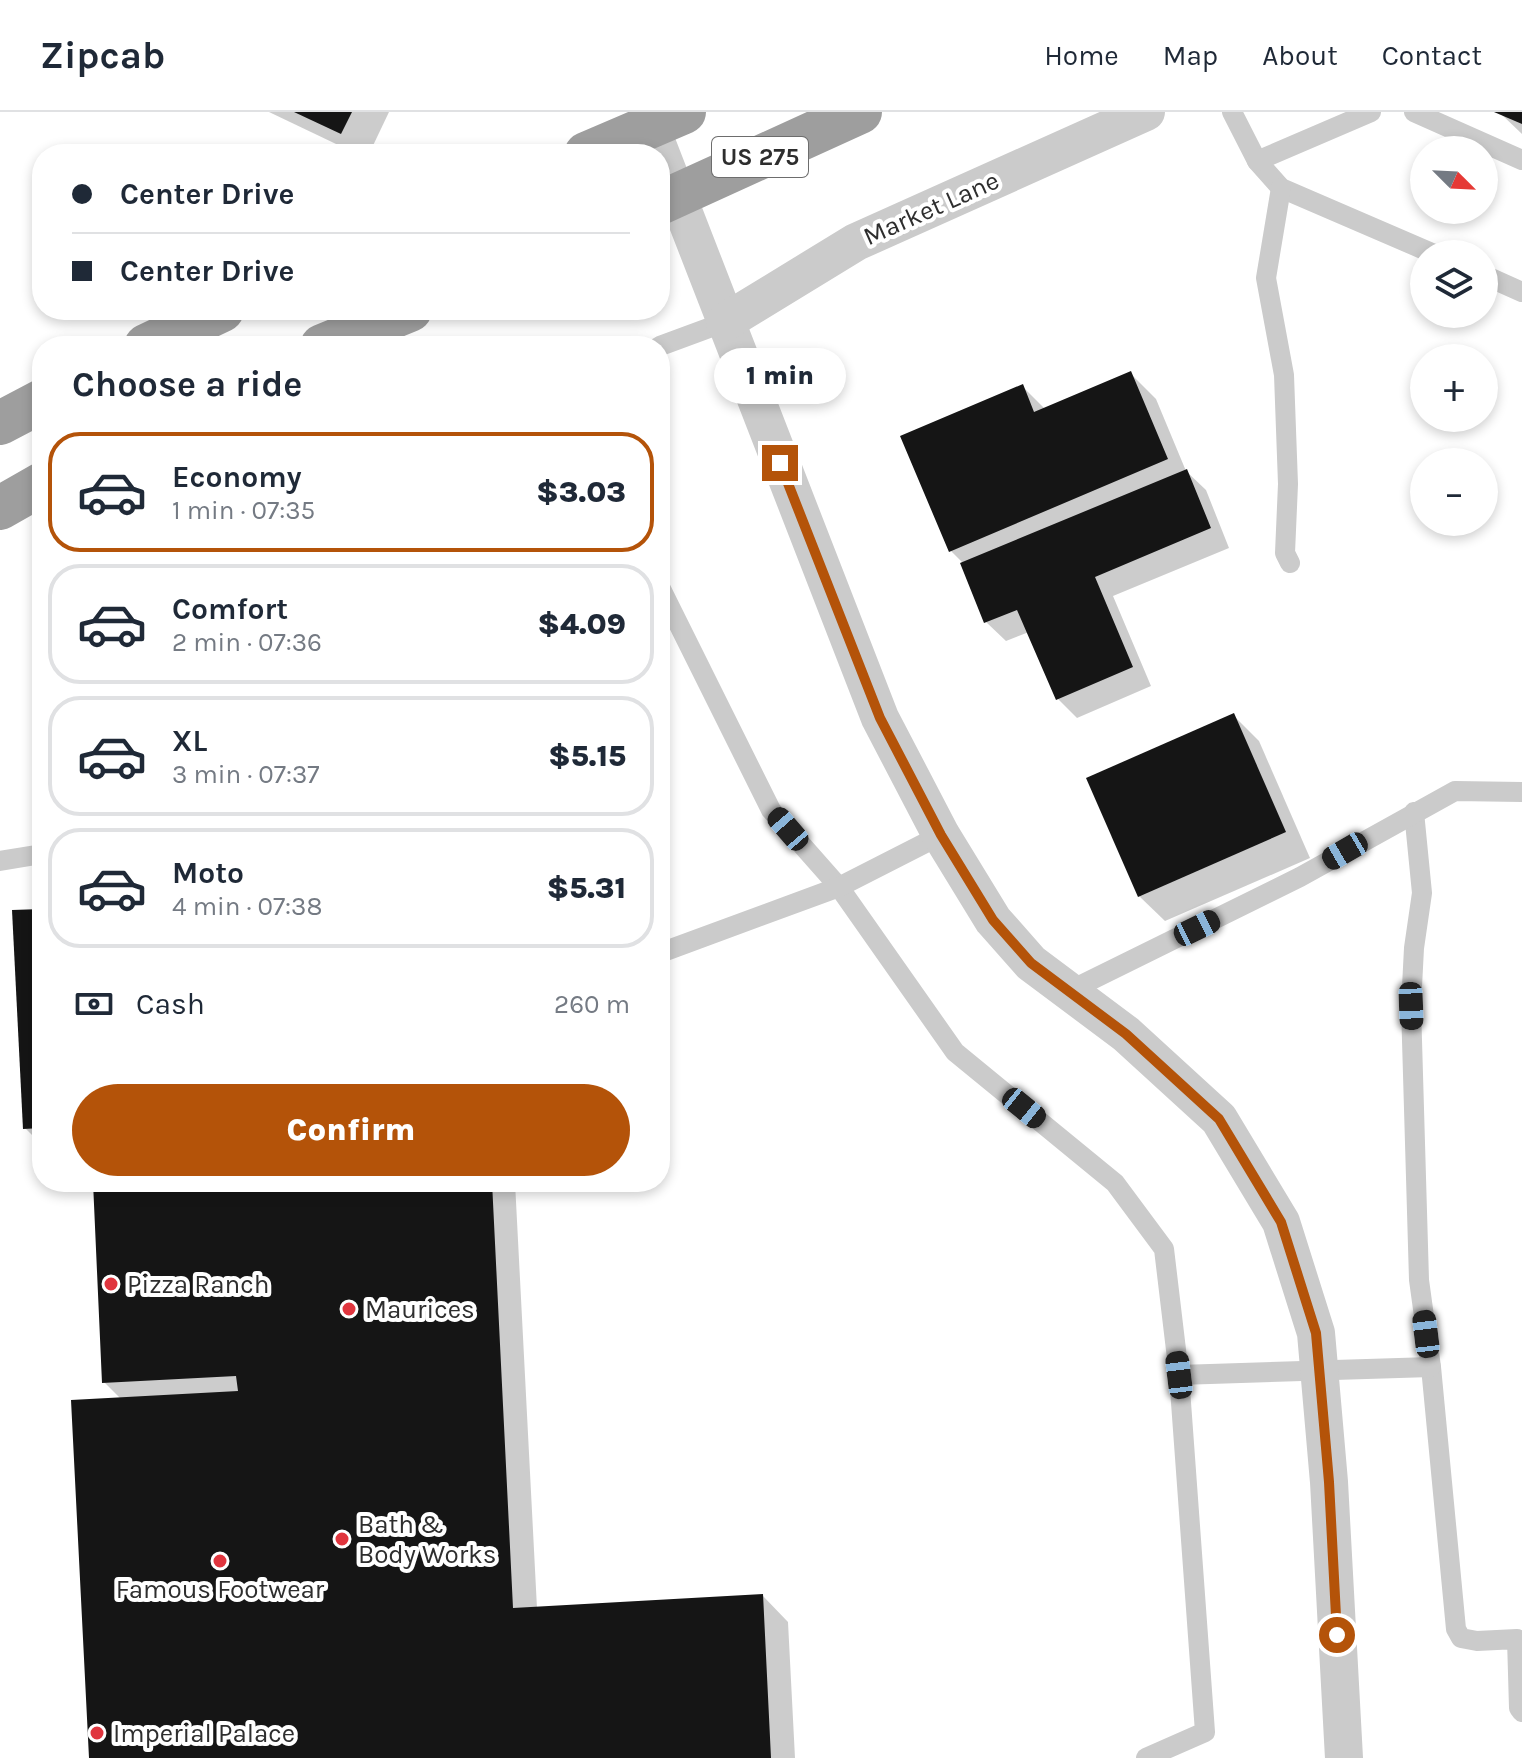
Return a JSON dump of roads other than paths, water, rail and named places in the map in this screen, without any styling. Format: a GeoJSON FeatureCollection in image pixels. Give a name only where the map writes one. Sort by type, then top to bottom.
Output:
{"type":"FeatureCollection","features":[{"type":"Feature","properties":{"kind":"highway","name":"US 275"},"geometry":{"type":"LineString","coordinates":[[670,198],[860,112]]}},
{"type":"Feature","properties":{"kind":"highway"},"geometry":{"type":"LineString","coordinates":[[609,144],[667,119]]}},
{"type":"Feature","properties":{"kind":"highway"},"geometry":{"type":"LineString","coordinates":[[167,336],[201,320]]}},
{"type":"Feature","properties":{"kind":"highway"},"geometry":{"type":"LineString","coordinates":[[346,336],[386,320]]}},
{"type":"Feature","properties":{"kind":"highway"},"geometry":{"type":"LineString","coordinates":[[0,423],[32,406]]}},
{"type":"Feature","properties":{"kind":"highway"},"geometry":{"type":"LineString","coordinates":[[0,508],[32,490]]}},
{"type":"Feature","properties":{"kind":"street","name":"Market Lane"},"geometry":{"type":"LineString","coordinates":[[725,322],[856,242],[1146,112]]}},
{"type":"Feature","properties":{"kind":"street"},"geometry":{"type":"LineString","coordinates":[[667,119],[667,144]]}},
{"type":"Feature","properties":{"kind":"street"},"geometry":{"type":"LineString","coordinates":[[670,203],[725,322],[880,718],[941,835],[993,920],[1031,963],[1126,1034],[1219,1119],[1281,1222],[1316,1333],[1329,1482],[1344,1758]]}},
{"type":"Feature","properties":{"kind":"lane"},"geometry":{"type":"LineString","coordinates":[[1232,112],[1257,161],[1281,188],[1410,244]]}},
{"type":"Feature","properties":{"kind":"lane"},"geometry":{"type":"LineString","coordinates":[[1257,161],[1371,112]]}},
{"type":"Feature","properties":{"kind":"lane"},"geometry":{"type":"LineString","coordinates":[[1414,112],[1522,160]]}},
{"type":"Feature","properties":{"kind":"lane"},"geometry":{"type":"LineString","coordinates":[[1281,188],[1266,278],[1284,375],[1288,484],[1285,553],[1290,563]]}},
{"type":"Feature","properties":{"kind":"lane"},"geometry":{"type":"LineString","coordinates":[[1498,281],[1522,292]]}},
{"type":"Feature","properties":{"kind":"lane"},"geometry":{"type":"LineString","coordinates":[[670,342],[725,322]]}},
{"type":"Feature","properties":{"kind":"lane"},"geometry":{"type":"LineString","coordinates":[[670,607],[771,810],[839,887],[955,1052],[1115,1183],[1164,1249],[1179,1375],[1205,1732],[1146,1758]]}},
{"type":"Feature","properties":{"kind":"lane"},"geometry":{"type":"LineString","coordinates":[[1069,991],[1300,877],[1455,791],[1522,792]]}},
{"type":"Feature","properties":{"kind":"lane"},"geometry":{"type":"LineString","coordinates":[[1414,812],[1422,893],[1414,948],[1411,1006],[1419,1280],[1431,1367],[1456,1629],[1461,1638],[1477,1641],[1517,1639],[1519,1708],[1522,1712]]}},
{"type":"Feature","properties":{"kind":"lane"},"geometry":{"type":"LineString","coordinates":[[670,949],[839,887],[941,835]]}},
{"type":"Feature","properties":{"kind":"lane"},"geometry":{"type":"LineString","coordinates":[[0,861],[32,856]]}},
{"type":"Feature","properties":{"kind":"lane"},"geometry":{"type":"LineString","coordinates":[[1179,1375],[1431,1367]]}},
{"type":"Feature","properties":{"kind":"place","name":"Pizza Ranch"},"geometry":{"type":"Point","coordinates":[111,1284]}},
{"type":"Feature","properties":{"kind":"place","name":"Maurices"},"geometry":{"type":"Point","coordinates":[349,1309]}},
{"type":"Feature","properties":{"kind":"place","name":"Bath & Body Works"},"geometry":{"type":"Point","coordinates":[342,1539]}},
{"type":"Feature","properties":{"kind":"place","name":"Famous Footwear"},"geometry":{"type":"Point","coordinates":[220,1561]}},
{"type":"Feature","properties":{"kind":"place","name":"Imperial Palace"},"geometry":{"type":"Point","coordinates":[97,1733]}}]}
